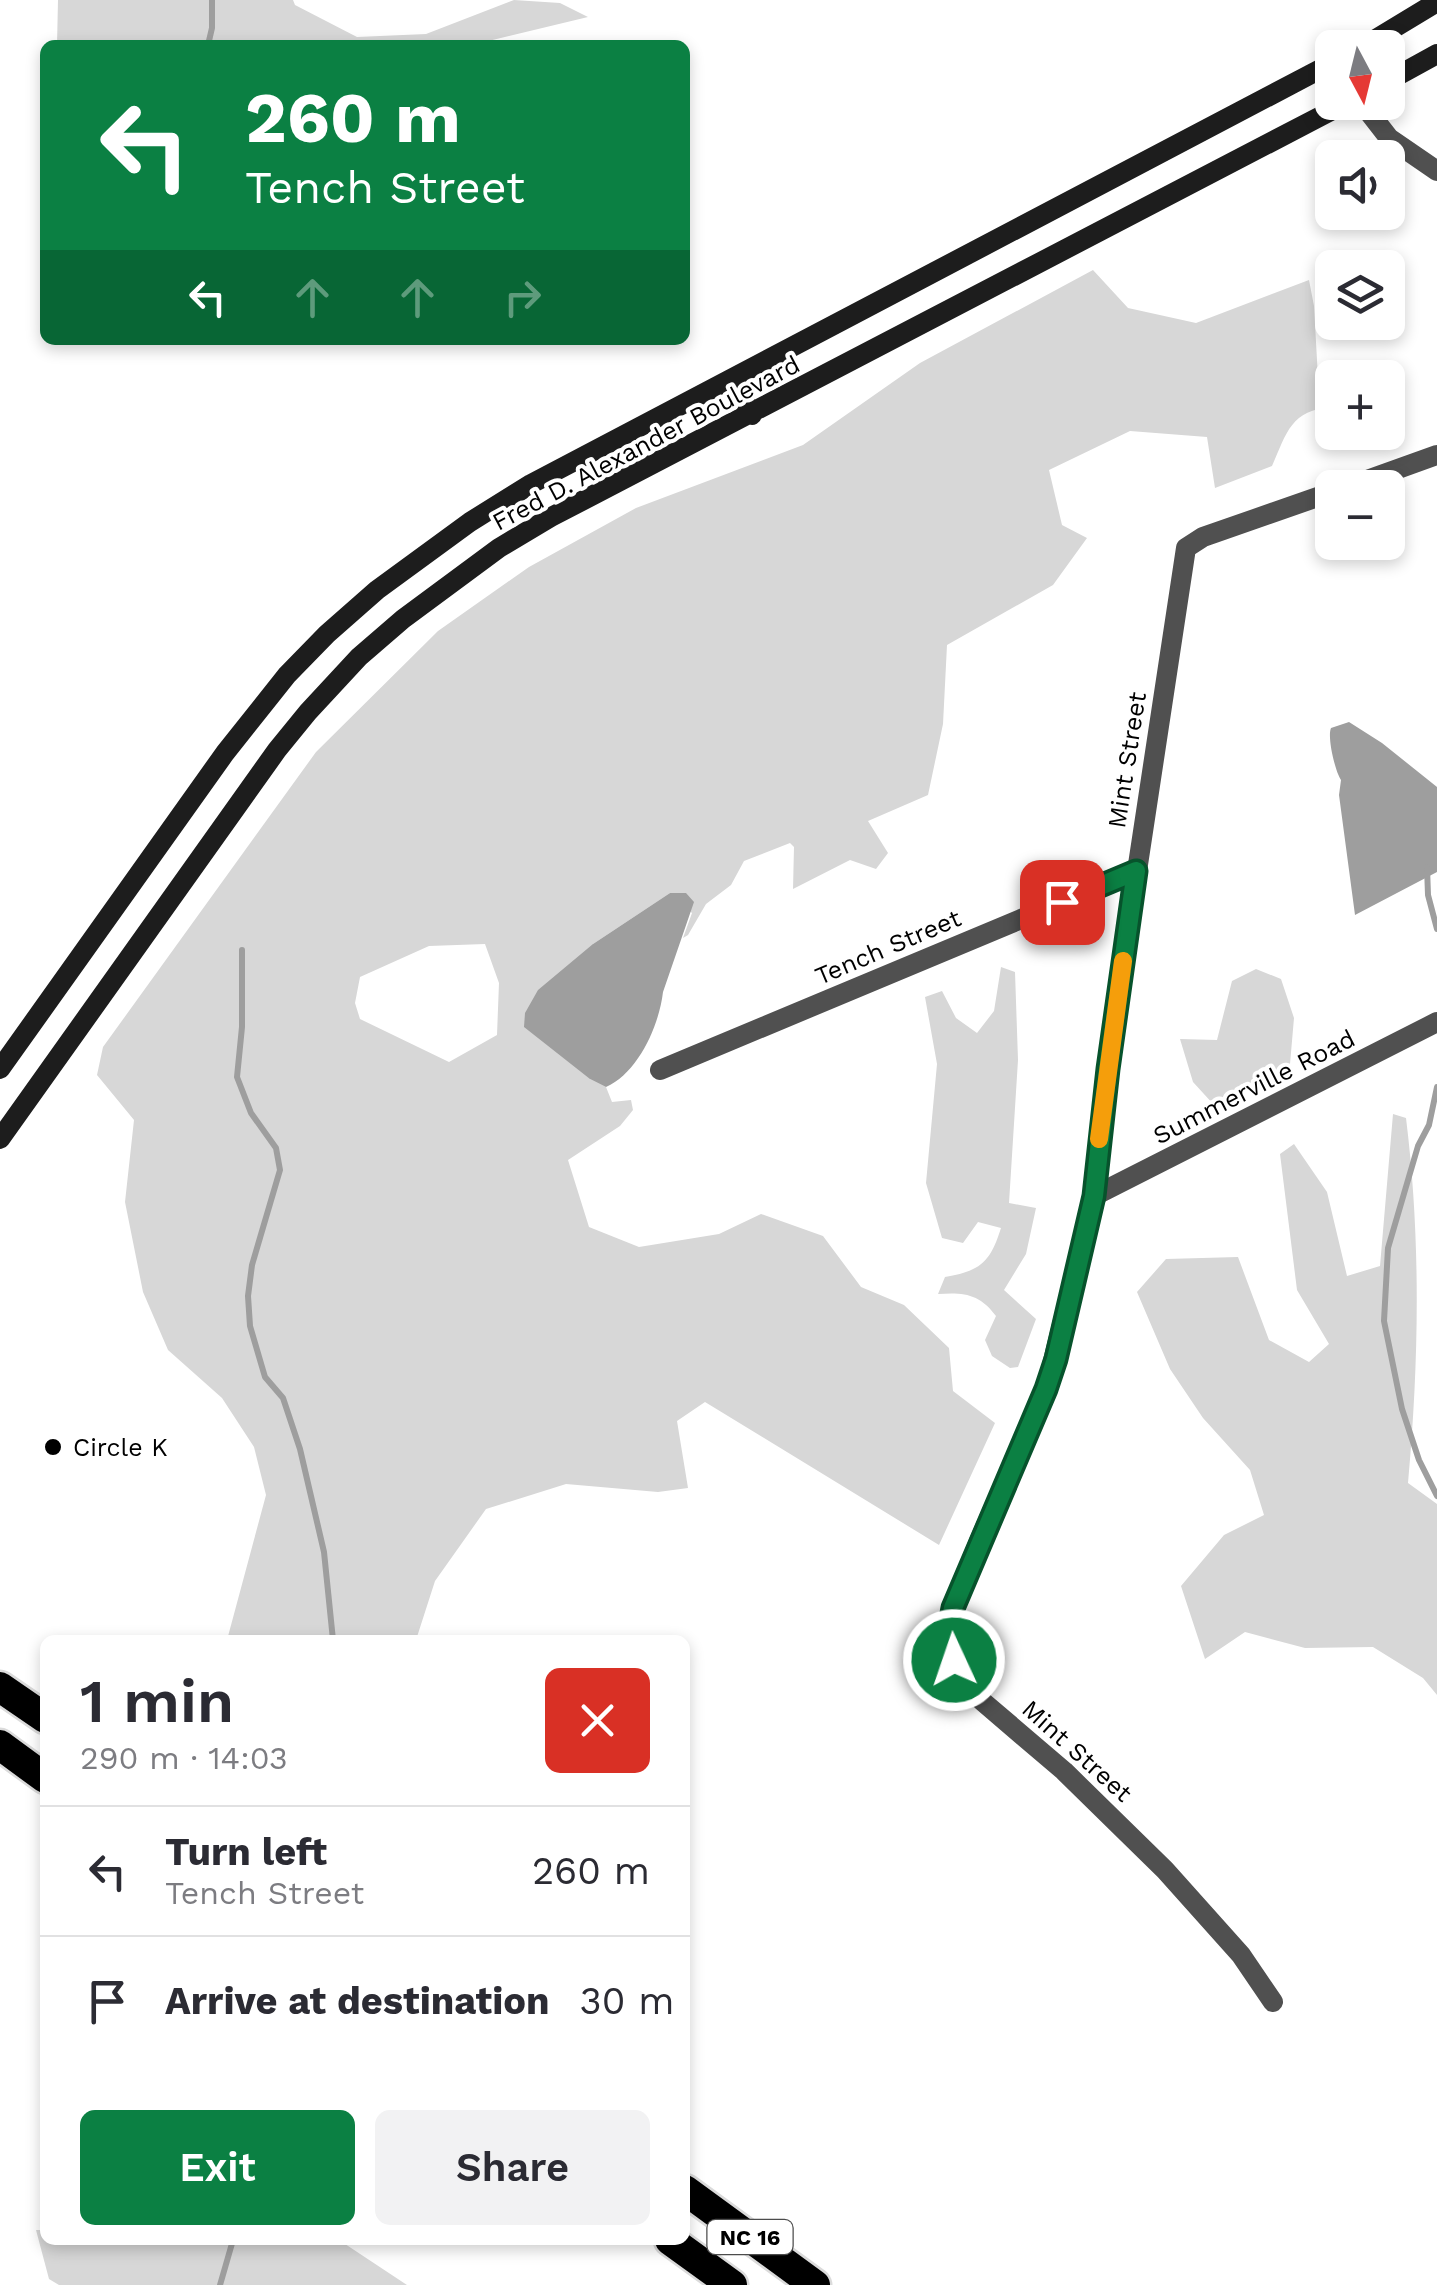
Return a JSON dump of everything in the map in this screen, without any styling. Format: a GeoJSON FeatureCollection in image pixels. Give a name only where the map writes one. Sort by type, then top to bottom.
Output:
{"type":"FeatureCollection","features":[{"type":"Feature","properties":{"kind":"highway"},"geometry":{"type":"LineString","coordinates":[[0,1686],[40,1714]]}},
{"type":"Feature","properties":{"kind":"highway"},"geometry":{"type":"LineString","coordinates":[[0,1726],[40,1753]]}},
{"type":"Feature","properties":{"kind":"highway"},"geometry":{"type":"LineString","coordinates":[[0,1745],[40,1774]]}},
{"type":"Feature","properties":{"kind":"highway","name":"NC 16"},"geometry":{"type":"LineString","coordinates":[[690,2194],[815,2285]]}},
{"type":"Feature","properties":{"kind":"highway","name":"NC 16"},"geometry":{"type":"LineString","coordinates":[[677,2245],[732,2285]]}},
{"type":"Feature","properties":{"kind":"main road"},"geometry":{"type":"LineString","coordinates":[[1391,30],[1437,2]]}},
{"type":"Feature","properties":{"kind":"main road"},"geometry":{"type":"LineString","coordinates":[[1405,72],[1437,54]]}},
{"type":"Feature","properties":{"kind":"main road","name":"Fred D. Alexander Boulevard"},"geometry":{"type":"LineString","coordinates":[[0,1069],[248,722],[327,634],[391,579],[530,484],[1315,72]]}},
{"type":"Feature","properties":{"kind":"main road","name":"Fred D. Alexander Boulevard"},"geometry":{"type":"LineString","coordinates":[[0,1140],[276,750],[359,658],[446,584],[564,510],[1315,119]]}},
{"type":"Feature","properties":{"kind":"main road"},"geometry":{"type":"LineString","coordinates":[[733,380],[752,415]]}},
{"type":"Feature","properties":{"kind":"street"},"geometry":{"type":"LineString","coordinates":[[1375,120],[1389,138],[1437,171]]}},
{"type":"Feature","properties":{"kind":"street"},"geometry":{"type":"LineString","coordinates":[[1395,470],[1437,455]]}},
{"type":"Feature","properties":{"kind":"street","name":"Mint Street"},"geometry":{"type":"LineString","coordinates":[[1274,2002],[1240,1955],[1165,1870],[1076,1782],[982,1700],[962,1676],[950,1646],[953,1608],[1046,1389],[1094,1196],[1136,871],[1186,548],[1203,536],[1315,498]]}},
{"type":"Feature","properties":{"kind":"street","name":"Tench Street"},"geometry":{"type":"LineString","coordinates":[[660,1070],[1136,871]]}},
{"type":"Feature","properties":{"kind":"street","name":"Summerville Road"},"geometry":{"type":"LineString","coordinates":[[1094,1196],[1437,1022]]}},
{"type":"Feature","properties":{"kind":"shaded area"},"geometry":{"type":"Polygon","coordinates":[[[58,0],[293,0],[295,5],[357,37],[426,34],[514,0],[560,3],[588,17],[493,40],[57,40],[58,0]]]}},
{"type":"Feature","properties":{"kind":"shaded area"},"geometry":{"type":"Polygon","coordinates":[[[1093,270],[1128,308],[1196,323],[1309,280],[1317,360],[1315,410],[1292,425],[1272,466],[1215,488],[1207,437],[1130,431],[1049,470],[1062,525],[1087,538],[1053,585],[947,645],[943,724],[928,795],[868,821],[888,853],[876,869],[850,860],[793,889],[794,847],[790,843],[744,861],[731,885],[706,904],[683,938],[692,913],[670,893],[593,944],[590,1079],[606,1087],[612,1102],[631,1100],[633,1110],[620,1126],[568,1160],[589,1227],[639,1247],[719,1234],[761,1214],[823,1236],[861,1287],[904,1305],[949,1348],[953,1391],[995,1423],[939,1545],[705,1402],[677,1421],[688,1488],[658,1492],[566,1484],[486,1509],[435,1581],[418,1635],[228,1635],[266,1495],[254,1447],[222,1398],[168,1350],[143,1292],[125,1202],[134,1120],[97,1075],[103,1047],[316,752],[438,631],[529,567],[636,508],[803,445],[920,363],[1093,270]],[[485,944],[429,946],[360,977],[355,1003],[360,1019],[449,1062],[497,1035],[499,983],[485,944]]]}},
{"type":"Feature","properties":{"kind":"shaded area"},"geometry":{"type":"Polygon","coordinates":[[[1349,722],[1437,787],[1437,872],[1355,915],[1339,795],[1341,780],[1330,739],[1331,728],[1349,722]]]}},
{"type":"Feature","properties":{"kind":"shaded area"},"geometry":{"type":"Polygon","coordinates":[[[670,893],[686,893],[694,902],[657,1019],[637,1060],[606,1087],[524,1027],[525,1013],[538,990],[593,944],[670,893]]]}},
{"type":"Feature","properties":{"kind":"shaded area"},"geometry":{"type":"Polygon","coordinates":[[[1001,967],[1015,972],[1018,1060],[1009,1203],[1036,1208],[1026,1254],[1004,1290],[1036,1319],[1018,1367],[1010,1368],[992,1356],[985,1340],[996,1316],[990,1309],[971,1296],[938,1294],[945,1277],[967,1272],[988,1257],[1001,1228],[978,1222],[963,1243],[942,1238],[926,1183],[937,1064],[925,997],[942,991],[956,1018],[977,1033],[994,1011],[1001,967]]]}},
{"type":"Feature","properties":{"kind":"shaded area"},"geometry":{"type":"Polygon","coordinates":[[[1256,969],[1281,979],[1294,1018],[1290,1064],[1214,1105],[1193,1082],[1180,1039],[1217,1040],[1232,981],[1256,969]]]}},
{"type":"Feature","properties":{"kind":"shaded area"},"geometry":{"type":"Polygon","coordinates":[[[1393,1114],[1406,1118],[1416,1254],[1416,1346],[1408,1483],[1437,1504],[1437,1695],[1423,1678],[1373,1647],[1305,1648],[1245,1632],[1205,1659],[1181,1586],[1224,1535],[1264,1515],[1250,1470],[1203,1418],[1170,1369],[1137,1292],[1166,1259],[1238,1257],[1269,1340],[1309,1362],[1329,1344],[1297,1290],[1280,1154],[1294,1144],[1327,1192],[1347,1276],[1380,1266],[1393,1114]]]}},
{"type":"Feature","properties":{"kind":"shaded area"},"geometry":{"type":"Polygon","coordinates":[[[36,2230],[40,2230],[40,2245],[347,2245],[407,2285],[59,2285],[49,2279],[36,2230]]]}},
{"type":"Feature","properties":{"kind":"waterway"},"geometry":{"type":"LineString","coordinates":[[209,40],[212,0]]}},
{"type":"Feature","properties":{"kind":"waterway"},"geometry":{"type":"LineString","coordinates":[[1427,867],[1428,895],[1437,929]]}},
{"type":"Feature","properties":{"kind":"waterway"},"geometry":{"type":"LineString","coordinates":[[242,950],[242,1027],[237,1077],[251,1113],[276,1148],[280,1170],[252,1265],[250,1326],[265,1377],[283,1398],[300,1449],[324,1552],[332,1635]]}},
{"type":"Feature","properties":{"kind":"waterway"},"geometry":{"type":"LineString","coordinates":[[1437,1087],[1429,1125],[1418,1146],[1388,1248],[1384,1321],[1402,1409],[1419,1460],[1437,1496]]}},
{"type":"Feature","properties":{"kind":"waterway"},"geometry":{"type":"LineString","coordinates":[[220,2285],[232,2245]]}},
{"type":"Feature","properties":{"kind":"slow traffic"},"geometry":{"type":"LineString","coordinates":[[1099,1139],[1123,961]]}},
{"type":"Feature","properties":{"kind":"place","name":"Circle K"},"geometry":{"type":"Point","coordinates":[53,1447]}},
{"type":"Feature","properties":{"kind":"route"},"geometry":{"type":"LineString","coordinates":[[954,1660],[949,1629],[953,1608],[1046,1389],[1094,1196],[1136,871],[1062,902]]}}]}
